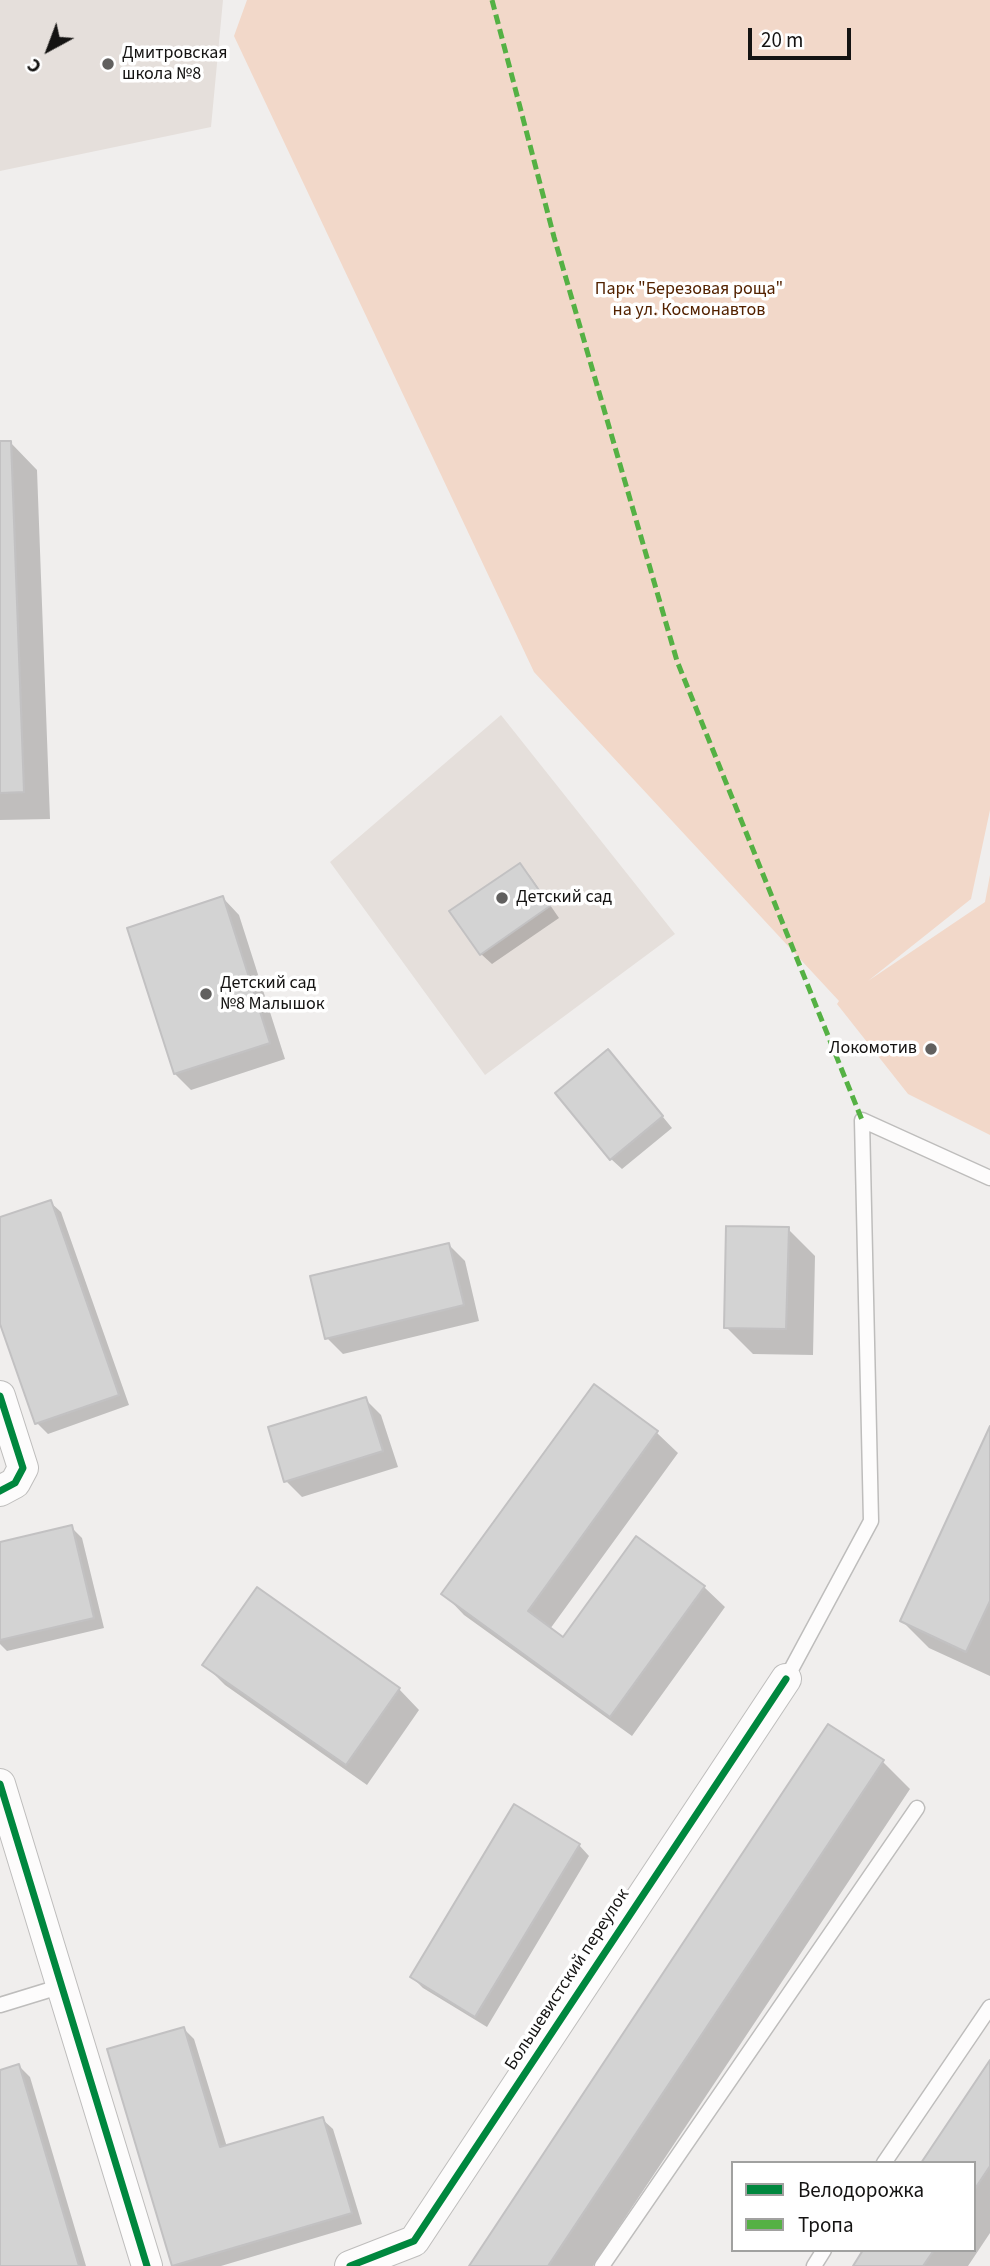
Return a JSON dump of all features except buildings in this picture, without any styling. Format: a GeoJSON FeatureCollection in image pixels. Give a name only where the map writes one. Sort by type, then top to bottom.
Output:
{"type":"FeatureCollection","features":[{"type":"Feature","properties":{"kind":"street"},"geometry":{"type":"LineString","coordinates":[[0,1396],[23,1468],[15,1483],[0,1491]]}},
{"type":"Feature","properties":{"kind":"street","name":"Большевистский переулок"},"geometry":{"type":"LineString","coordinates":[[350,2266],[414,2241],[786,1679]]}},
{"type":"Feature","properties":{"kind":"street"},"geometry":{"type":"LineString","coordinates":[[0,1784],[147,2266]]}},
{"type":"Feature","properties":{"kind":"lane"},"geometry":{"type":"LineString","coordinates":[[786,1679],[871,1521],[862,1120],[990,1178]]}},
{"type":"Feature","properties":{"kind":"lane"},"geometry":{"type":"LineString","coordinates":[[601,2266],[917,1808]]}},
{"type":"Feature","properties":{"kind":"lane"},"geometry":{"type":"LineString","coordinates":[[0,2005],[62,1986]]}},
{"type":"Feature","properties":{"kind":"lane"},"geometry":{"type":"LineString","coordinates":[[885,2161],[990,2007]]}},
{"type":"Feature","properties":{"kind":"shaded area","name":"Дмитровская школа №8"},"geometry":{"type":"Polygon","coordinates":[[[0,0],[223,0],[211,127],[0,171],[0,0]]]}},
{"type":"Feature","properties":{"kind":"shaded area","name":"Детский сад"},"geometry":{"type":"Polygon","coordinates":[[[501,715],[675,934],[485,1075],[330,862],[501,715]]]}},
{"type":"Feature","properties":{"kind":"green space","name":"Парк \"Березовая роща\" на ул. Космонавтов"},"geometry":{"type":"Polygon","coordinates":[[[247,0],[990,0],[990,810],[971,899],[868,981],[985,902],[990,875],[990,1135],[908,1094],[837,1004],[839,1001],[534,672],[234,36],[247,0]]]}},
{"type":"Feature","properties":{"kind":"marked path"},"geometry":{"type":"LineString","coordinates":[[492,0],[554,237],[677,661],[862,1120]]}},
{"type":"Feature","properties":{"kind":"cycle path"},"geometry":{"type":"LineString","coordinates":[[0,1396],[23,1468],[15,1483],[0,1491]]}},
{"type":"Feature","properties":{"kind":"cycle path"},"geometry":{"type":"LineString","coordinates":[[350,2266],[414,2241],[786,1679]]}},
{"type":"Feature","properties":{"kind":"cycle path"},"geometry":{"type":"LineString","coordinates":[[0,1784],[147,2266]]}},
{"type":"Feature","properties":{"kind":"place","name":"Дмитровская школа №8"},"geometry":{"type":"Point","coordinates":[108,64]}},
{"type":"Feature","properties":{"kind":"place","name":"Детский сад"},"geometry":{"type":"Point","coordinates":[502,898]}},
{"type":"Feature","properties":{"kind":"place","name":"Детский сад №8 Малышок"},"geometry":{"type":"Point","coordinates":[206,994]}},
{"type":"Feature","properties":{"kind":"place","name":"Локомотив"},"geometry":{"type":"Point","coordinates":[931,1049]}}]}
